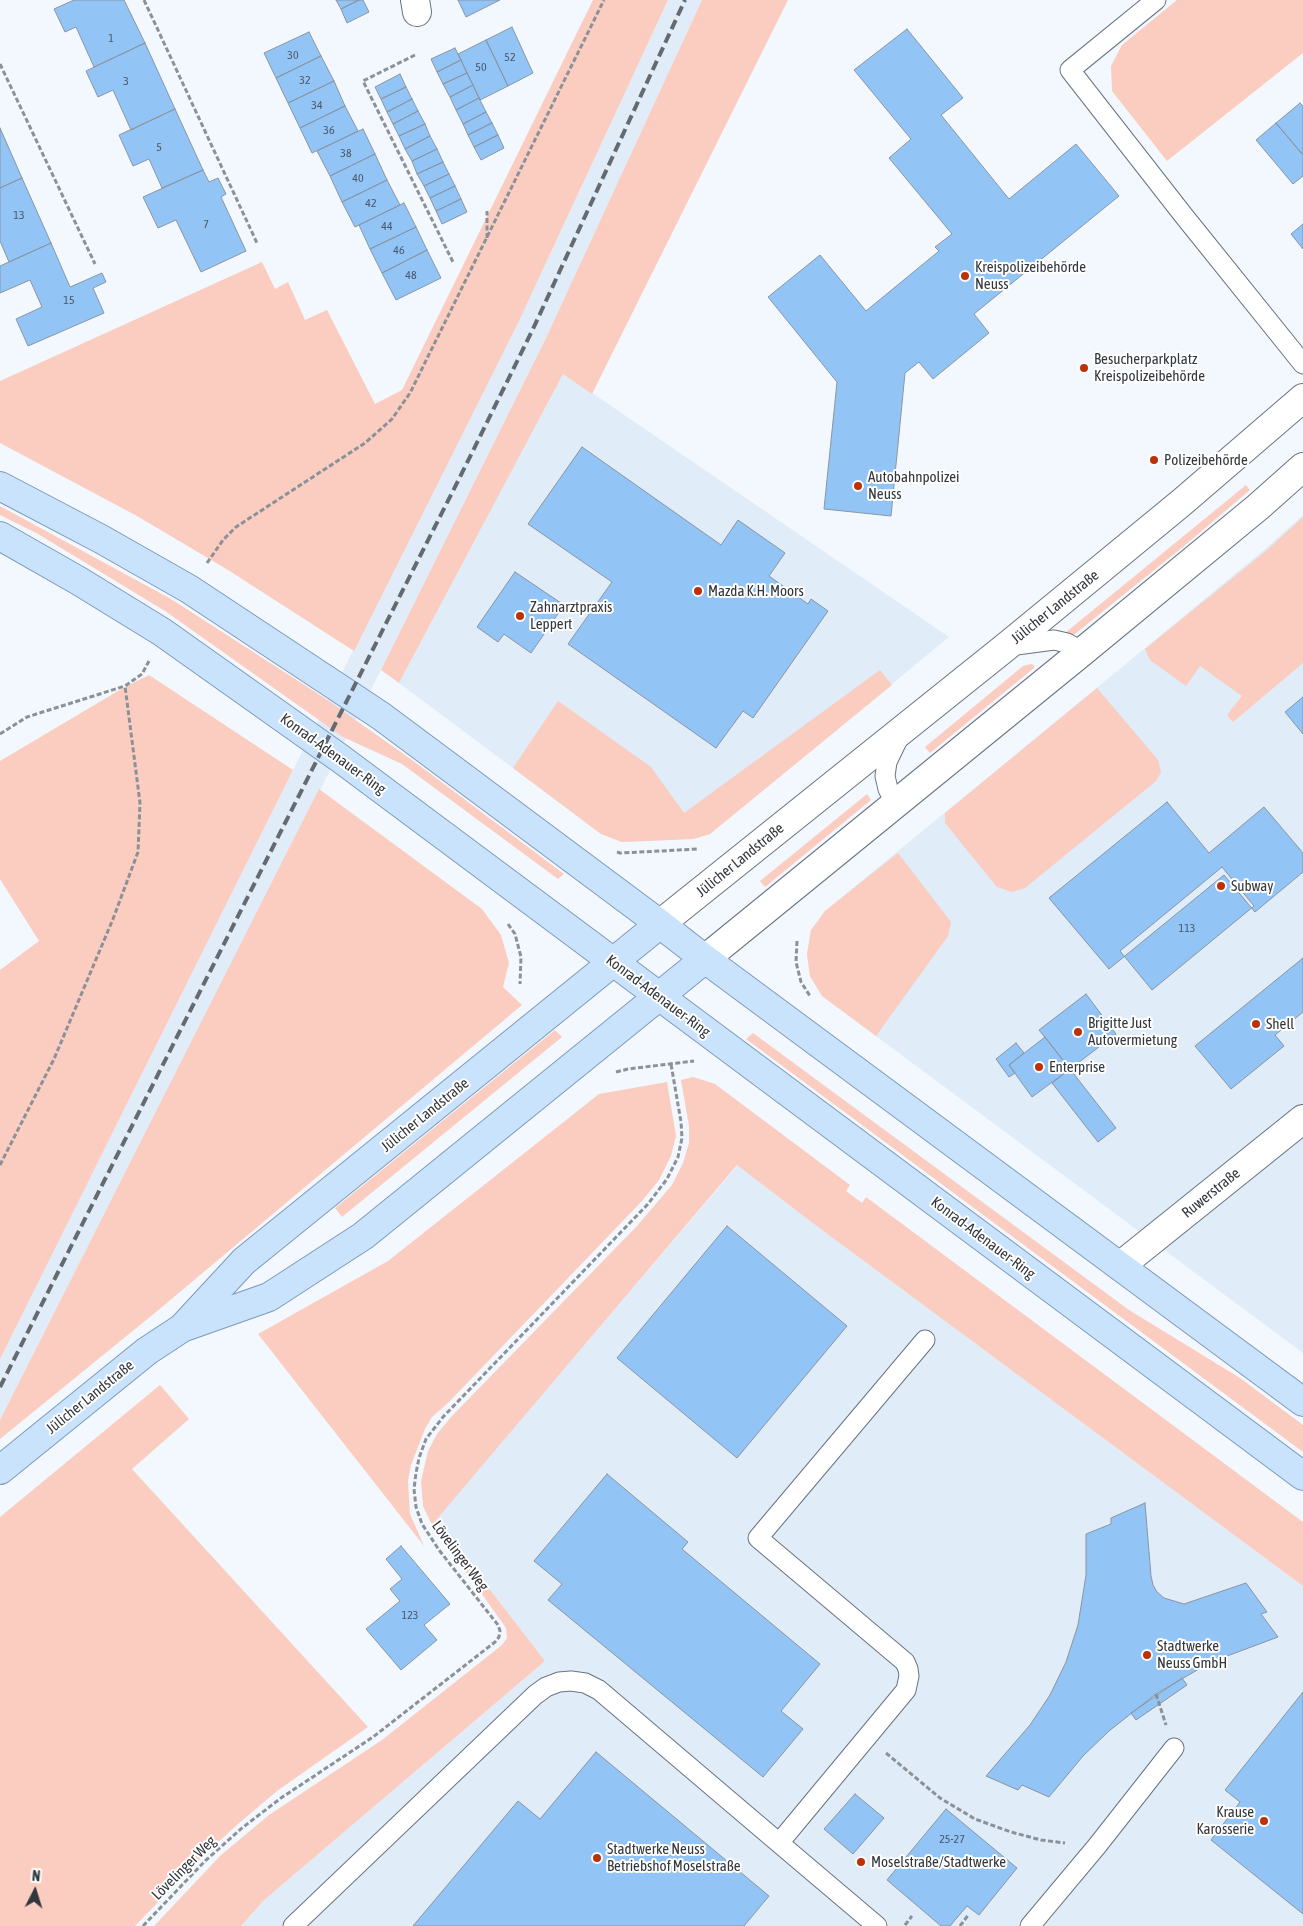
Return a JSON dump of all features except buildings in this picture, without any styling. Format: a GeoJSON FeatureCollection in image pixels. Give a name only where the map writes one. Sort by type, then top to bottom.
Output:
{"type":"FeatureCollection","features":[{"type":"Feature","properties":{"kind":"main road","name":"Jülicher Landstraße"},"geometry":{"type":"LineString","coordinates":[[182,1328],[244,1261],[1007,646],[1181,503],[1303,398]]}},
{"type":"Feature","properties":{"kind":"main road","name":"Jülicher Landstraße"},"geometry":{"type":"LineString","coordinates":[[0,1470],[147,1351],[182,1328],[269,1297],[364,1236],[1082,652],[1258,507],[1303,467]]}},
{"type":"Feature","properties":{"kind":"main road"},"geometry":{"type":"LineString","coordinates":[[0,486],[189,589],[382,716],[705,959],[1303,1402]]}},
{"type":"Feature","properties":{"kind":"main road","name":"Konrad-Adenauer-Ring"},"geometry":{"type":"LineString","coordinates":[[0,536],[79,581],[162,632],[341,759],[1303,1476]]}},
{"type":"Feature","properties":{"kind":"main road","name":"Ruwerstraße"},"geometry":{"type":"LineString","coordinates":[[1120,1266],[1303,1119]]}},
{"type":"Feature","properties":{"kind":"lane"},"geometry":{"type":"LineString","coordinates":[[1156,0],[1070,70],[1303,364]]}},
{"type":"Feature","properties":{"kind":"lane"},"geometry":{"type":"LineString","coordinates":[[1007,646],[1054,640],[1067,643],[1082,652]]}},
{"type":"Feature","properties":{"kind":"lane"},"geometry":{"type":"LineString","coordinates":[[896,804],[888,789],[885,776],[887,762],[903,730]]}},
{"type":"Feature","properties":{"kind":"lane"},"geometry":{"type":"LineString","coordinates":[[779,1843],[906,1690],[909,1676],[905,1662],[758,1538],[926,1340]]}},
{"type":"Feature","properties":{"kind":"lane"},"geometry":{"type":"LineString","coordinates":[[293,1926],[535,1695],[546,1687],[559,1682],[571,1681],[585,1683],[599,1690],[876,1926]]}},
{"type":"Feature","properties":{"kind":"lane"},"geometry":{"type":"LineString","coordinates":[[1030,1926],[1097,1846],[1174,1748]]}},
{"type":"Feature","properties":{"kind":"path"},"geometry":{"type":"LineString","coordinates":[[144,0],[257,243]]}},
{"type":"Feature","properties":{"kind":"path"},"geometry":{"type":"LineString","coordinates":[[189,589],[223,540],[236,527],[365,443],[392,419],[410,393],[604,0]]}},
{"type":"Feature","properties":{"kind":"path"},"geometry":{"type":"LineString","coordinates":[[415,55],[363,81],[453,262]]}},
{"type":"Feature","properties":{"kind":"path"},"geometry":{"type":"LineString","coordinates":[[0,64],[95,264]]}},
{"type":"Feature","properties":{"kind":"path"},"geometry":{"type":"LineString","coordinates":[[487,210],[487,239]]}},
{"type":"Feature","properties":{"kind":"path"},"geometry":{"type":"LineString","coordinates":[[0,734],[27,717],[125,686],[142,674],[162,632]]}},
{"type":"Feature","properties":{"kind":"path"},"geometry":{"type":"LineString","coordinates":[[0,1166],[54,1059],[113,919],[138,852],[140,803],[125,686]]}},
{"type":"Feature","properties":{"kind":"path"},"geometry":{"type":"LineString","coordinates":[[797,941],[796,962],[801,982]]}},
{"type":"Feature","properties":{"kind":"path","name":"Lövelinger Weg"},"geometry":{"type":"LineString","coordinates":[[143,1926],[206,1861],[242,1828],[280,1798],[373,1737],[499,1637],[498,1625],[439,1550],[422,1524],[416,1507],[414,1489],[419,1458],[426,1439],[443,1417],[648,1204],[667,1179],[678,1157],[682,1138],[671,1064]]}},
{"type":"Feature","properties":{"kind":"path"},"geometry":{"type":"LineString","coordinates":[[867,1737],[940,1798],[975,1819],[1041,1840],[1097,1846]]}},
{"type":"Feature","properties":{"kind":"path"},"geometry":{"type":"LineString","coordinates":[[960,1926],[969,1914]]}},
{"type":"Feature","properties":{"kind":"path"},"geometry":{"type":"LineString","coordinates":[[904,1926],[912,1916]]}},
{"type":"Feature","properties":{"kind":"shaded area"},"geometry":{"type":"Polygon","coordinates":[[[593,0],[668,0],[519,321],[354,651],[228,570],[137,516],[0,443],[0,381],[262,262],[275,289],[288,282],[305,320],[327,310],[375,404],[402,390],[593,0]]]}},
{"type":"Feature","properties":{"kind":"shaded area"},"geometry":{"type":"Polygon","coordinates":[[[668,0],[702,0],[546,338],[381,670],[0,1420],[0,1359],[519,321],[668,0]]]}},
{"type":"Feature","properties":{"kind":"shaded area"},"geometry":{"type":"Polygon","coordinates":[[[702,0],[788,0],[592,394],[563,374],[399,683],[381,670],[546,338],[702,0]]]}},
{"type":"Feature","properties":{"kind":"shaded area"},"geometry":{"type":"Polygon","coordinates":[[[1177,0],[1303,0],[1303,53],[1167,161],[1112,91],[1111,66],[1122,45],[1177,0]]]}},
{"type":"Feature","properties":{"kind":"shaded area"},"geometry":{"type":"Polygon","coordinates":[[[563,373],[949,637],[710,834],[693,839],[622,842],[601,834],[399,683],[563,373]]]}},
{"type":"Feature","properties":{"kind":"shaded area"},"geometry":{"type":"Polygon","coordinates":[[[1246,485],[1250,490],[1184,546],[1070,638],[1065,633],[1246,485]]]}},
{"type":"Feature","properties":{"kind":"shaded area"},"geometry":{"type":"Polygon","coordinates":[[[0,506],[171,599],[323,697],[412,760],[564,874],[558,879],[402,764],[343,737],[165,611],[38,534],[0,515],[0,506]]]}},
{"type":"Feature","properties":{"kind":"shaded area"},"geometry":{"type":"Polygon","coordinates":[[[1303,515],[1303,1353],[822,996],[810,976],[807,954],[811,930],[825,911],[1265,549],[1303,515]]]}},
{"type":"Feature","properties":{"kind":"shaded area"},"geometry":{"type":"Polygon","coordinates":[[[1303,517],[1303,663],[1233,722],[1227,715],[1242,696],[1200,666],[1186,686],[1150,660],[1145,649],[1267,550],[1303,517]]]}},
{"type":"Feature","properties":{"kind":"shaded area"},"geometry":{"type":"Polygon","coordinates":[[[1034,665],[1034,668],[930,753],[925,747],[1023,666],[1034,665]]]}},
{"type":"Feature","properties":{"kind":"shaded area"},"geometry":{"type":"Polygon","coordinates":[[[880,670],[892,685],[710,834],[693,839],[622,842],[601,834],[513,768],[558,701],[651,767],[684,813],[880,670]]]}},
{"type":"Feature","properties":{"kind":"shaded area"},"geometry":{"type":"Polygon","coordinates":[[[149,675],[293,770],[0,1359],[0,970],[39,941],[0,879],[0,761],[123,688],[149,675]]]}},
{"type":"Feature","properties":{"kind":"shaded area"},"geometry":{"type":"Polygon","coordinates":[[[1097,688],[1158,760],[1161,772],[1156,781],[1025,888],[1012,892],[997,887],[945,823],[945,813],[1097,688]]]}},
{"type":"Feature","properties":{"kind":"shaded area"},"geometry":{"type":"Polygon","coordinates":[[[319,789],[482,909],[501,935],[509,963],[503,987],[522,1005],[156,1312],[0,1439],[0,1420],[319,789]]]}},
{"type":"Feature","properties":{"kind":"shaded area"},"geometry":{"type":"Polygon","coordinates":[[[867,794],[871,800],[765,887],[760,881],[867,794]]]}},
{"type":"Feature","properties":{"kind":"shaded area"},"geometry":{"type":"Polygon","coordinates":[[[898,853],[951,922],[948,936],[876,1036],[822,996],[810,976],[807,954],[811,930],[825,911],[898,853]]]}},
{"type":"Feature","properties":{"kind":"shaded area"},"geometry":{"type":"Polygon","coordinates":[[[555,1030],[562,1037],[342,1217],[335,1208],[555,1030]]]}},
{"type":"Feature","properties":{"kind":"shaded area"},"geometry":{"type":"Polygon","coordinates":[[[753,1033],[1129,1310],[1240,1378],[1303,1425],[1303,1452],[746,1039],[753,1033]]]}},
{"type":"Feature","properties":{"kind":"shaded area"},"geometry":{"type":"Polygon","coordinates":[[[693,1077],[715,1084],[850,1185],[846,1191],[862,1203],[866,1197],[1303,1522],[1303,1586],[737,1165],[436,1520],[545,1661],[263,1901],[241,1926],[154,1926],[221,1855],[269,1815],[382,1740],[502,1645],[507,1638],[506,1628],[430,1521],[423,1506],[421,1481],[428,1451],[437,1434],[451,1417],[637,1226],[672,1185],[683,1163],[689,1143],[689,1126],[681,1080],[693,1077]]]}},
{"type":"Feature","properties":{"kind":"shaded area"},"geometry":{"type":"Polygon","coordinates":[[[667,1082],[676,1136],[671,1156],[659,1180],[642,1201],[448,1403],[432,1417],[425,1429],[411,1465],[408,1481],[410,1514],[424,1546],[258,1334],[388,1261],[599,1094],[667,1082]]]}},
{"type":"Feature","properties":{"kind":"shaded area"},"geometry":{"type":"Polygon","coordinates":[[[738,1165],[818,1227],[1303,1586],[1303,1926],[241,1926],[263,1901],[545,1661],[435,1520],[738,1165]]]}},
{"type":"Feature","properties":{"kind":"shaded area"},"geometry":{"type":"Polygon","coordinates":[[[160,1385],[189,1419],[132,1469],[368,1727],[277,1791],[238,1824],[202,1857],[135,1926],[0,1926],[0,1517],[160,1385]]]}},
{"type":"Feature","properties":{"kind":"railway"},"geometry":{"type":"LineString","coordinates":[[0,1387],[460,477],[533,329],[685,0]]}},
{"type":"Feature","properties":{"kind":"place","name":"Kreispolizeibehörde Neuss"},"geometry":{"type":"Point","coordinates":[965,276]}},
{"type":"Feature","properties":{"kind":"place","name":"Besucherparkplatz Kreispolizeibehörde"},"geometry":{"type":"Point","coordinates":[1084,368]}},
{"type":"Feature","properties":{"kind":"place","name":"Polizeibehörde"},"geometry":{"type":"Point","coordinates":[1154,460]}},
{"type":"Feature","properties":{"kind":"place","name":"Autobahnpolizei Neuss"},"geometry":{"type":"Point","coordinates":[858,486]}},
{"type":"Feature","properties":{"kind":"place","name":"Mazda K.H. Moors"},"geometry":{"type":"Point","coordinates":[698,591]}},
{"type":"Feature","properties":{"kind":"place","name":"Zahnarztpraxis Leppert"},"geometry":{"type":"Point","coordinates":[520,616]}},
{"type":"Feature","properties":{"kind":"place","name":"Subway"},"geometry":{"type":"Point","coordinates":[1221,886]}},
{"type":"Feature","properties":{"kind":"place","name":"Shell"},"geometry":{"type":"Point","coordinates":[1256,1024]}},
{"type":"Feature","properties":{"kind":"place","name":"Brigitte Just Autovermietung"},"geometry":{"type":"Point","coordinates":[1078,1032]}},
{"type":"Feature","properties":{"kind":"place","name":"Enterprise"},"geometry":{"type":"Point","coordinates":[1039,1067]}},
{"type":"Feature","properties":{"kind":"place","name":"Stadtwerke Neuss GmbH"},"geometry":{"type":"Point","coordinates":[1147,1655]}},
{"type":"Feature","properties":{"kind":"place","name":"Krause Karosserie"},"geometry":{"type":"Point","coordinates":[1264,1821]}},
{"type":"Feature","properties":{"kind":"place","name":"Stadtwerke Neuss Betriebshof Moselstraße"},"geometry":{"type":"Point","coordinates":[597,1858]}},
{"type":"Feature","properties":{"kind":"place","name":"Moselstraße/Stadtwerke"},"geometry":{"type":"Point","coordinates":[861,1862]}}]}
